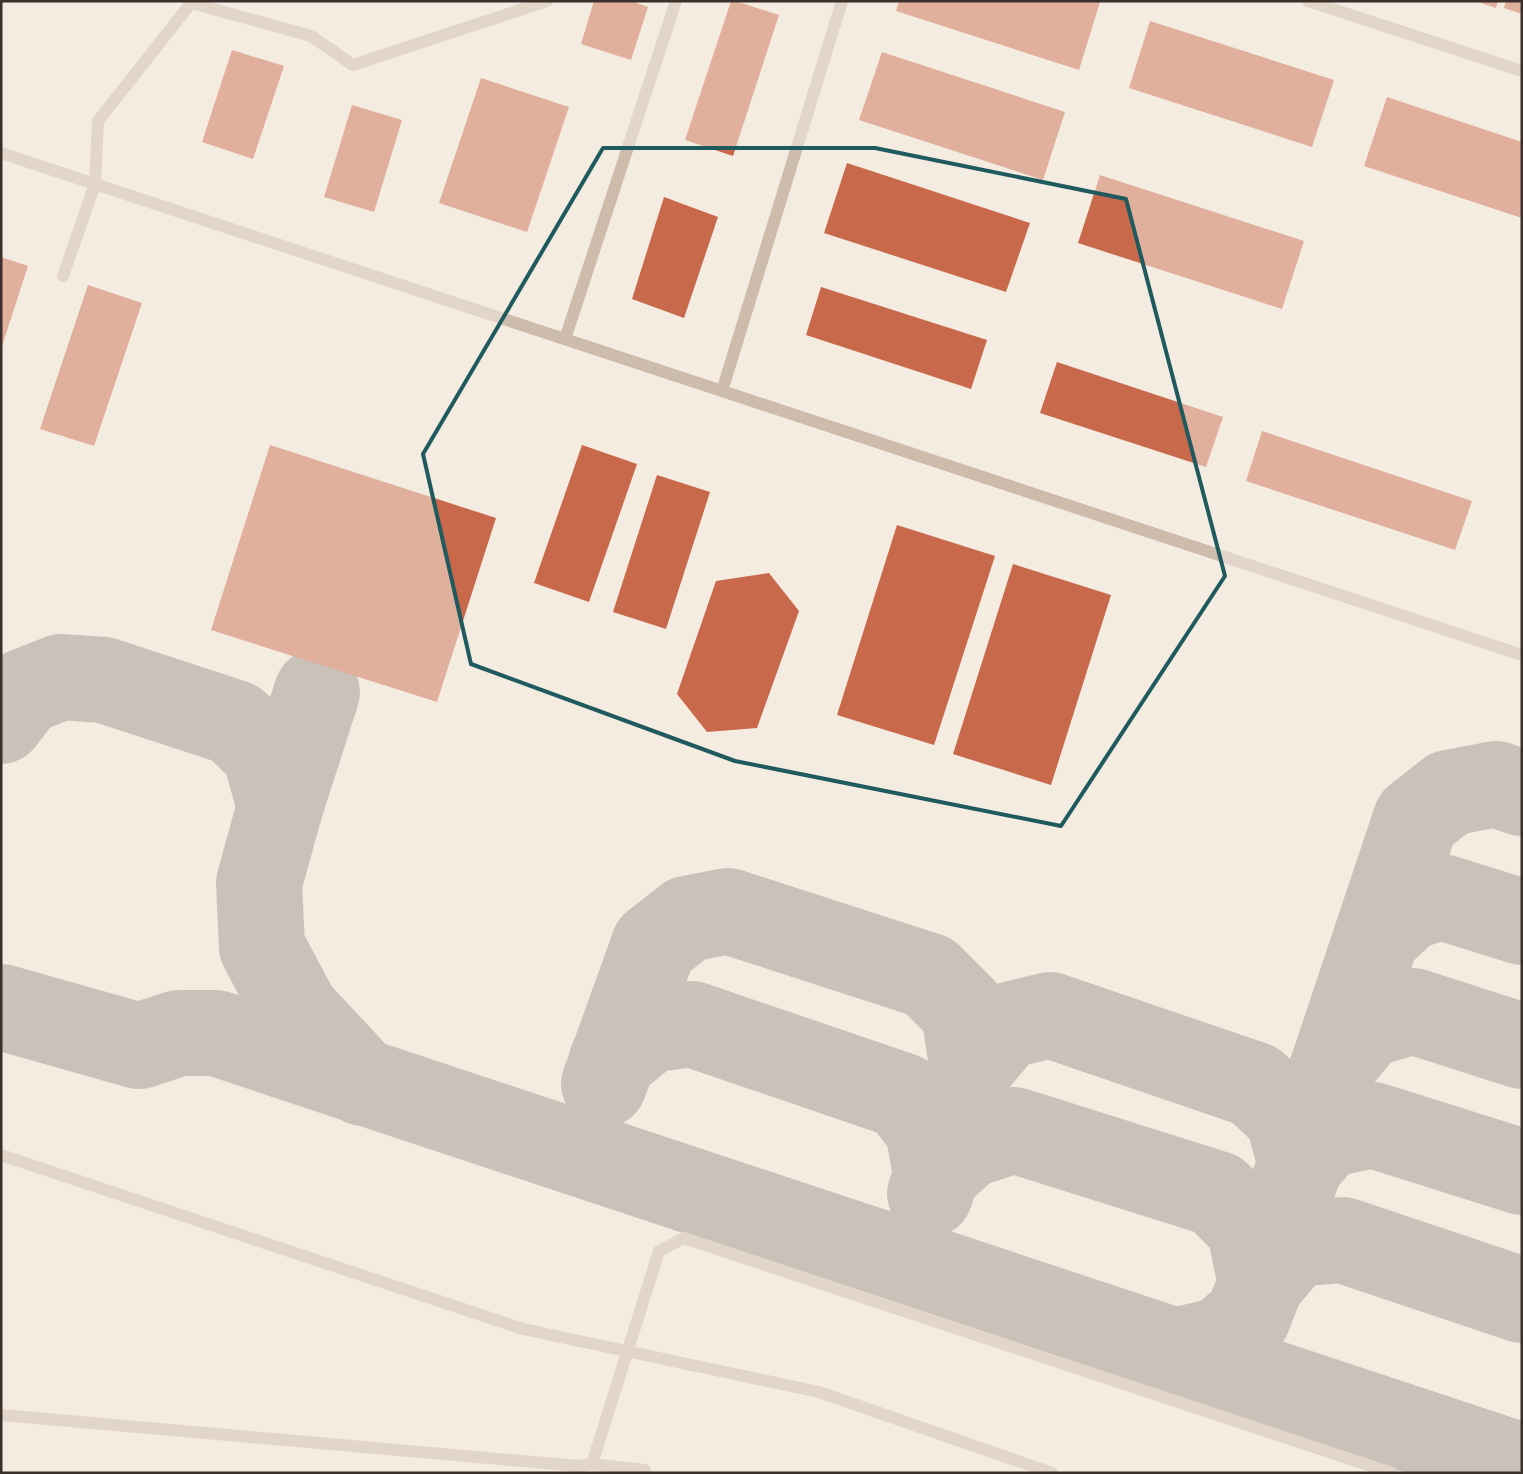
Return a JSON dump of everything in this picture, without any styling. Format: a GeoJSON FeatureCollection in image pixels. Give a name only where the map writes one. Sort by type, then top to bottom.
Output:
{"type":"FeatureCollection","features":[{"type":"Feature","properties":{"kind":"lane"},"geometry":{"type":"LineString","coordinates":[[63,276],[95,184],[98,121],[191,3],[311,36],[353,65],[547,1]]}},
{"type":"Feature","properties":{"kind":"lane"},"geometry":{"type":"LineString","coordinates":[[565,339],[676,1]]}},
{"type":"Feature","properties":{"kind":"lane"},"geometry":{"type":"LineString","coordinates":[[722,391],[842,1]]}},
{"type":"Feature","properties":{"kind":"lane"},"geometry":{"type":"LineString","coordinates":[[1308,1],[1522,71]]}},
{"type":"Feature","properties":{"kind":"lane"},"geometry":{"type":"LineString","coordinates":[[1,153],[1522,655]]}},
{"type":"Feature","properties":{"kind":"lane"},"geometry":{"type":"LineString","coordinates":[[1,1155],[523,1329],[819,1392],[1052,1473]]}},
{"type":"Feature","properties":{"kind":"lane"},"geometry":{"type":"LineString","coordinates":[[592,1464],[660,1251],[684,1238],[1392,1473]]}},
{"type":"Feature","properties":{"kind":"lane"},"geometry":{"type":"LineString","coordinates":[[1,1415],[579,1466],[592,1464],[645,1470],[646,1473]]}},
{"type":"Feature","properties":{"kind":"highlighted area"},"geometry":{"type":"Polygon","coordinates":[[[603,148],[875,148],[1126,199],[1225,576],[1061,826],[735,761],[471,664],[423,454],[603,148]]]}},
{"type":"Feature","properties":{"kind":"building"},"geometry":{"type":"Polygon","coordinates":[[[594,1],[631,1],[648,7],[631,60],[581,44],[594,1]]]}},
{"type":"Feature","properties":{"kind":"building"},"geometry":{"type":"Polygon","coordinates":[[[731,1],[779,15],[733,156],[685,140],[731,1]]]}},
{"type":"Feature","properties":{"kind":"building"},"geometry":{"type":"Polygon","coordinates":[[[899,1],[1100,2],[1079,70],[896,11],[899,1]]]}},
{"type":"Feature","properties":{"kind":"building"},"geometry":{"type":"Polygon","coordinates":[[[1475,1],[1498,1],[1496,8],[1475,1]]]}},
{"type":"Feature","properties":{"kind":"building"},"geometry":{"type":"Polygon","coordinates":[[[1506,1],[1522,1],[1522,14],[1504,8],[1506,1]]]}},
{"type":"Feature","properties":{"kind":"building"},"geometry":{"type":"Polygon","coordinates":[[[1150,21],[1334,80],[1312,147],[1129,88],[1150,21]]]}},
{"type":"Feature","properties":{"kind":"building"},"geometry":{"type":"Polygon","coordinates":[[[232,50],[284,66],[253,159],[202,142],[232,50]]]}},
{"type":"Feature","properties":{"kind":"building"},"geometry":{"type":"Polygon","coordinates":[[[882,52],[1065,112],[1043,180],[859,120],[882,52]]]}},
{"type":"Feature","properties":{"kind":"building"},"geometry":{"type":"Polygon","coordinates":[[[481,78],[569,107],[527,232],[439,203],[481,78]]]}},
{"type":"Feature","properties":{"kind":"building"},"geometry":{"type":"Polygon","coordinates":[[[1387,97],[1522,142],[1522,218],[1364,166],[1387,97]]]}},
{"type":"Feature","properties":{"kind":"building"},"geometry":{"type":"Polygon","coordinates":[[[352,105],[402,120],[374,212],[324,197],[352,105]]]}},
{"type":"Feature","properties":{"kind":"building"},"geometry":{"type":"Polygon","coordinates":[[[847,163],[1030,223],[1006,292],[824,233],[847,163]]]}},
{"type":"Feature","properties":{"kind":"building"},"geometry":{"type":"Polygon","coordinates":[[[1100,175],[1304,241],[1282,309],[1078,243],[1100,175]]]}},
{"type":"Feature","properties":{"kind":"building"},"geometry":{"type":"Polygon","coordinates":[[[664,197],[718,217],[684,318],[632,299],[664,197]]]}},
{"type":"Feature","properties":{"kind":"building"},"geometry":{"type":"Polygon","coordinates":[[[1,257],[28,266],[2,346],[1,346],[1,257]]]}},
{"type":"Feature","properties":{"kind":"building"},"geometry":{"type":"Polygon","coordinates":[[[88,285],[142,303],[94,446],[40,429],[88,285]]]}},
{"type":"Feature","properties":{"kind":"building"},"geometry":{"type":"Polygon","coordinates":[[[821,287],[987,340],[971,389],[806,335],[821,287]]]}},
{"type":"Feature","properties":{"kind":"building"},"geometry":{"type":"Polygon","coordinates":[[[1057,362],[1223,417],[1206,467],[1040,413],[1057,362]]]}},
{"type":"Feature","properties":{"kind":"building"},"geometry":{"type":"Polygon","coordinates":[[[1262,431],[1472,501],[1455,550],[1246,481],[1262,431]]]}},
{"type":"Feature","properties":{"kind":"building"},"geometry":{"type":"Polygon","coordinates":[[[270,445],[496,518],[437,702],[211,630],[270,445]]]}},
{"type":"Feature","properties":{"kind":"building"},"geometry":{"type":"Polygon","coordinates":[[[582,445],[637,464],[589,602],[534,583],[582,445]]]}},
{"type":"Feature","properties":{"kind":"building"},"geometry":{"type":"Polygon","coordinates":[[[657,475],[710,492],[666,629],[613,612],[657,475]]]}},
{"type":"Feature","properties":{"kind":"building"},"geometry":{"type":"Polygon","coordinates":[[[897,525],[995,556],[934,745],[837,715],[897,525]]]}},
{"type":"Feature","properties":{"kind":"building"},"geometry":{"type":"Polygon","coordinates":[[[1013,564],[1111,595],[1051,785],[953,754],[1013,564]]]}},
{"type":"Feature","properties":{"kind":"building"},"geometry":{"type":"Polygon","coordinates":[[[769,573],[799,611],[757,728],[707,732],[677,694],[716,581],[769,573]]]}},
{"type":"Feature","properties":{"kind":"taxiway"},"geometry":{"type":"LineString","coordinates":[[1,721],[23,692],[61,677],[104,680],[235,723],[265,752],[280,807]]}},
{"type":"Feature","properties":{"kind":"taxiway"},"geometry":{"type":"LineString","coordinates":[[317,692],[280,807],[259,883],[262,947],[296,1011],[363,1083]]}},
{"type":"Feature","properties":{"kind":"taxiway"},"geometry":{"type":"LineString","coordinates":[[1293,1186],[1416,819],[1449,793],[1496,784],[1522,793]]}},
{"type":"Feature","properties":{"kind":"taxiway"},"geometry":{"type":"LineString","coordinates":[[1377,936],[1408,907],[1442,897],[1522,922]]}},
{"type":"Feature","properties":{"kind":"taxiway"},"geometry":{"type":"LineString","coordinates":[[604,1084],[654,945],[687,919],[728,911],[929,976],[964,1011],[972,1065],[930,1194]]}},
{"type":"Feature","properties":{"kind":"taxiway"},"geometry":{"type":"LineString","coordinates":[[1,1007],[139,1046],[179,1033],[216,1033],[1522,1466]]}},
{"type":"Feature","properties":{"kind":"taxiway"},"geometry":{"type":"LineString","coordinates":[[1334,1064],[1366,1025],[1413,1011],[1522,1046]]}},
{"type":"Feature","properties":{"kind":"taxiway"},"geometry":{"type":"LineString","coordinates":[[972,1065],[1005,1026],[1050,1015],[1255,1085],[1288,1116],[1301,1164],[1325,1135],[1373,1125],[1522,1172]]}},
{"type":"Feature","properties":{"kind":"taxiway"},"geometry":{"type":"LineString","coordinates":[[612,1060],[649,1030],[692,1024],[903,1096],[928,1129],[936,1174],[968,1145],[1014,1130],[1217,1194],[1249,1226],[1261,1283],[1248,1317],[1221,1340],[1176,1351]]}},
{"type":"Feature","properties":{"kind":"taxiway"},"geometry":{"type":"LineString","coordinates":[[1261,1283],[1294,1244],[1343,1240],[1522,1300]]}}]}
